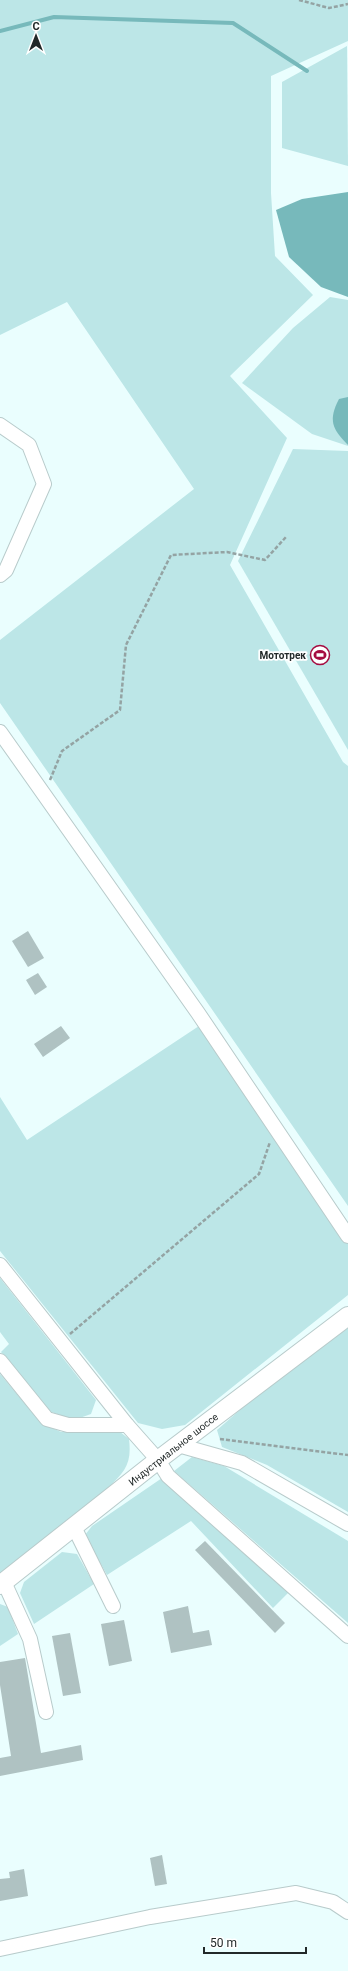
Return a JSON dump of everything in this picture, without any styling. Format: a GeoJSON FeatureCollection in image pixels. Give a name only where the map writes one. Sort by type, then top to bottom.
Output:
{"type":"FeatureCollection","features":[{"type":"Feature","properties":{"kind":"main road","name":"Индустриальное шоссе"},"geometry":{"type":"LineString","coordinates":[[2,1584],[158,1460],[348,1316]]}},
{"type":"Feature","properties":{"kind":"street"},"geometry":{"type":"LineString","coordinates":[[0,425],[29,445],[44,484],[6,570],[0,575]]}},
{"type":"Feature","properties":{"kind":"street"},"geometry":{"type":"LineString","coordinates":[[0,732],[198,1013],[348,1236]]}},
{"type":"Feature","properties":{"kind":"street"},"geometry":{"type":"LineString","coordinates":[[0,1265],[127,1425],[158,1460],[168,1476],[348,1636]]}},
{"type":"Feature","properties":{"kind":"street"},"geometry":{"type":"LineString","coordinates":[[0,1361],[47,1418],[68,1425],[127,1425]]}},
{"type":"Feature","properties":{"kind":"street"},"geometry":{"type":"LineString","coordinates":[[178,1445],[242,1463],[348,1524]]}},
{"type":"Feature","properties":{"kind":"street"},"geometry":{"type":"LineString","coordinates":[[74,1526],[113,1606]]}},
{"type":"Feature","properties":{"kind":"street"},"geometry":{"type":"LineString","coordinates":[[2,1584],[30,1639],[46,1712]]}},
{"type":"Feature","properties":{"kind":"street"},"geometry":{"type":"LineString","coordinates":[[0,1950],[150,1917],[296,1893],[333,1902],[348,1912]]}},
{"type":"Feature","properties":{"kind":"path"},"geometry":{"type":"LineString","coordinates":[[298,0],[329,8],[348,4]]}},
{"type":"Feature","properties":{"kind":"path"},"geometry":{"type":"LineString","coordinates":[[44,795],[62,751],[120,710],[126,645],[171,555],[228,552],[265,560],[286,537]]}},
{"type":"Feature","properties":{"kind":"path"},"geometry":{"type":"LineString","coordinates":[[60,1342],[259,1174],[275,1127]]}},
{"type":"Feature","properties":{"kind":"path"},"geometry":{"type":"LineString","coordinates":[[220,1439],[348,1455]]}},
{"type":"Feature","properties":{"kind":"shaded area"},"geometry":{"type":"Polygon","coordinates":[[[0,0],[348,0],[348,41],[271,76],[271,193],[275,256],[313,295],[230,376],[287,438],[230,565],[343,762],[348,766],[348,1206],[0,703],[0,640],[194,489],[67,302],[0,335],[0,0]]]}},
{"type":"Feature","properties":{"kind":"shaded area"},"geometry":{"type":"Polygon","coordinates":[[[347,46],[348,166],[282,148],[282,82],[347,46]]]}},
{"type":"Feature","properties":{"kind":"shaded area"},"geometry":{"type":"Polygon","coordinates":[[[348,192],[348,297],[321,287],[289,257],[276,210],[302,199],[348,192]]]}},
{"type":"Feature","properties":{"kind":"shaded area"},"geometry":{"type":"Polygon","coordinates":[[[330,297],[348,300],[348,446],[312,434],[242,383],[293,328],[330,297]]]}},
{"type":"Feature","properties":{"kind":"shaded area"},"geometry":{"type":"Polygon","coordinates":[[[348,397],[348,445],[335,429],[333,419],[339,399],[348,397]]]}},
{"type":"Feature","properties":{"kind":"shaded area","name":"Мототрек"},"geometry":{"type":"Polygon","coordinates":[[[293,449],[348,451],[348,750],[238,561],[293,449]]]}},
{"type":"Feature","properties":{"kind":"shaded area"},"geometry":{"type":"Polygon","coordinates":[[[202,1024],[348,1243],[348,1295],[185,1425],[162,1429],[138,1423],[0,1251],[0,1097],[27,1140],[202,1024]]]}},
{"type":"Feature","properties":{"kind":"shaded area"},"geometry":{"type":"Polygon","coordinates":[[[0,1278],[96,1400],[91,1414],[74,1420],[49,1411],[1,1352],[9,1344],[0,1332],[0,1278]]]}},
{"type":"Feature","properties":{"kind":"shaded area"},"geometry":{"type":"Polygon","coordinates":[[[348,1328],[348,1512],[267,1465],[222,1447],[217,1430],[256,1396],[348,1328]]]}},
{"type":"Feature","properties":{"kind":"shaded area"},"geometry":{"type":"Polygon","coordinates":[[[0,1374],[41,1423],[61,1432],[120,1432],[129,1439],[130,1448],[128,1461],[123,1472],[108,1488],[0,1574],[0,1374]]]}},
{"type":"Feature","properties":{"kind":"shaded area"},"geometry":{"type":"Polygon","coordinates":[[[192,1457],[224,1466],[348,1541],[348,1623],[174,1471],[192,1457]]]}},
{"type":"Feature","properties":{"kind":"shaded area"},"geometry":{"type":"Polygon","coordinates":[[[162,1478],[289,1592],[273,1608],[191,1521],[107,1575],[85,1535],[92,1526],[162,1478]]]}},
{"type":"Feature","properties":{"kind":"shaded area"},"geometry":{"type":"Polygon","coordinates":[[[62,1552],[77,1554],[94,1584],[34,1624],[20,1593],[24,1582],[62,1552]]]}},
{"type":"Feature","properties":{"kind":"shaded area"},"geometry":{"type":"Polygon","coordinates":[[[0,1604],[8,1607],[18,1634],[0,1646],[0,1604]]]}},
{"type":"Feature","properties":{"kind":"building"},"geometry":{"type":"Polygon","coordinates":[[[28,931],[44,958],[28,967],[12,941],[28,931]]]}},
{"type":"Feature","properties":{"kind":"building"},"geometry":{"type":"Polygon","coordinates":[[[38,973],[47,987],[35,995],[26,980],[38,973]]]}},
{"type":"Feature","properties":{"kind":"building"},"geometry":{"type":"Polygon","coordinates":[[[61,1026],[70,1038],[43,1057],[34,1044],[61,1026]]]}},
{"type":"Feature","properties":{"kind":"building"},"geometry":{"type":"Polygon","coordinates":[[[205,1541],[285,1623],[275,1633],[195,1550],[205,1541]]]}},
{"type":"Feature","properties":{"kind":"building"},"geometry":{"type":"Polygon","coordinates":[[[188,1606],[193,1633],[209,1630],[212,1645],[171,1653],[163,1612],[188,1606]]]}},
{"type":"Feature","properties":{"kind":"building"},"geometry":{"type":"Polygon","coordinates":[[[124,1620],[132,1661],[109,1666],[101,1624],[124,1620]]]}},
{"type":"Feature","properties":{"kind":"building"},"geometry":{"type":"Polygon","coordinates":[[[70,1633],[81,1693],[63,1696],[52,1636],[70,1633]]]}},
{"type":"Feature","properties":{"kind":"building"},"geometry":{"type":"Polygon","coordinates":[[[25,1658],[41,1753],[81,1745],[83,1760],[0,1776],[0,1758],[11,1756],[0,1685],[0,1662],[25,1658]]]}},
{"type":"Feature","properties":{"kind":"building"},"geometry":{"type":"Polygon","coordinates":[[[162,1855],[167,1884],[155,1886],[150,1858],[162,1855]]]}},
{"type":"Feature","properties":{"kind":"building"},"geometry":{"type":"Polygon","coordinates":[[[24,1869],[28,1896],[0,1901],[0,1879],[10,1878],[9,1872],[24,1869]]]}},
{"type":"Feature","properties":{"kind":"waterway"},"geometry":{"type":"LineString","coordinates":[[0,31],[54,17],[233,23],[307,71]]}},
{"type":"Feature","properties":{"kind":"place","name":"Мототрек"},"geometry":{"type":"Point","coordinates":[320,655]}}]}
